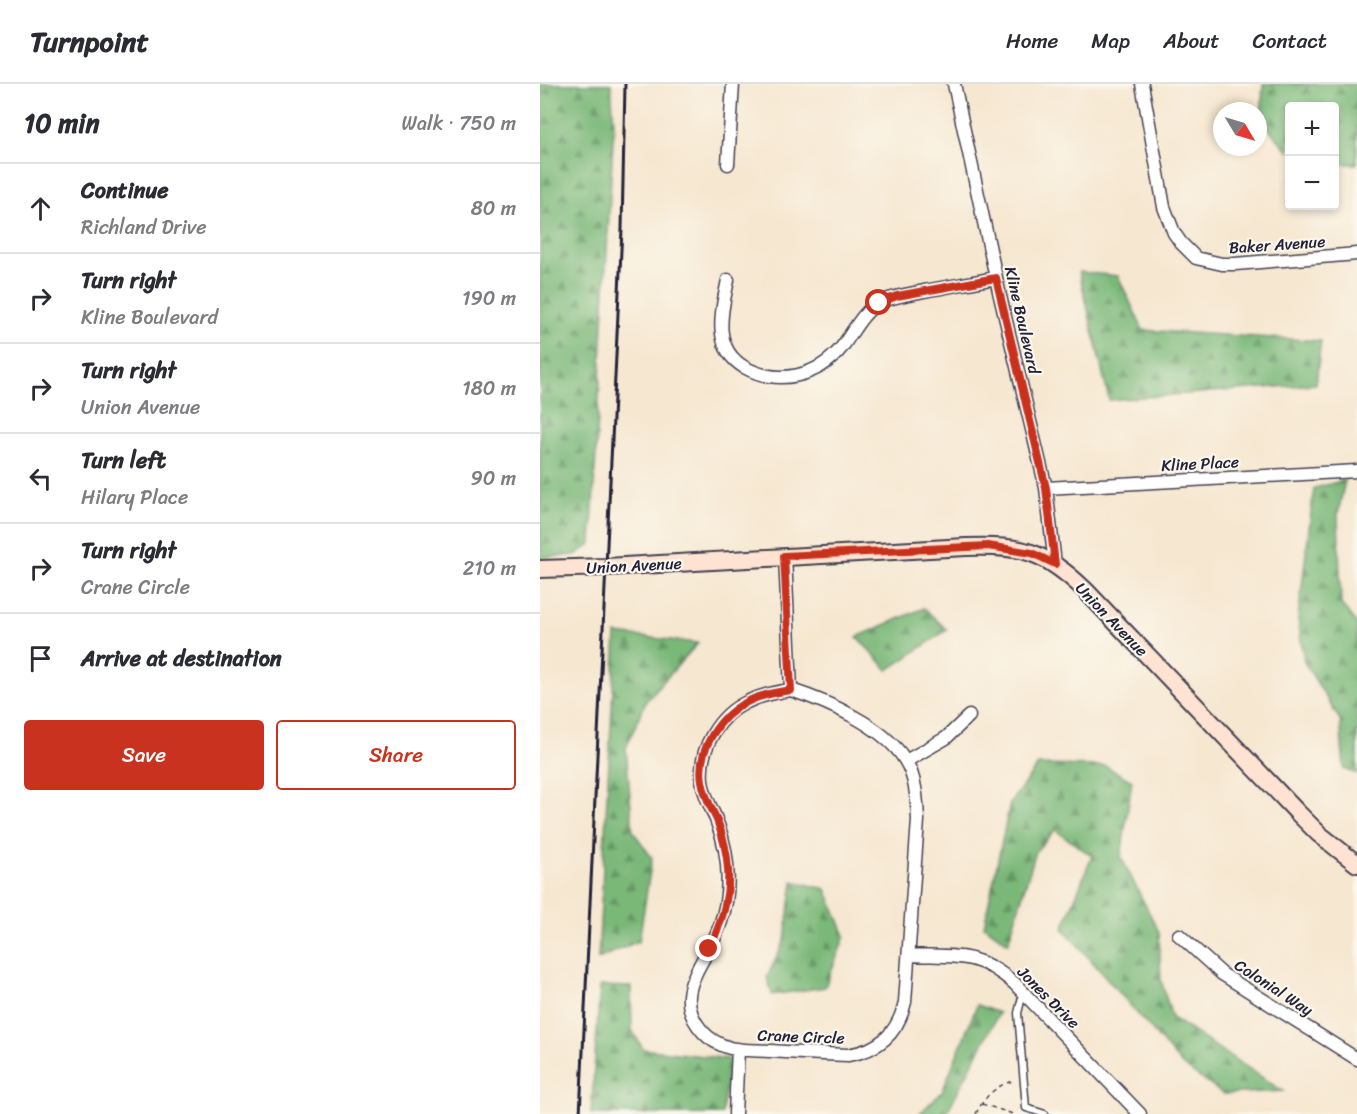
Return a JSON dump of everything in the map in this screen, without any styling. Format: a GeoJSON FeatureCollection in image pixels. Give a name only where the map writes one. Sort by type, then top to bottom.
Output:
{"type":"FeatureCollection","features":[{"type":"Feature","properties":{"kind":"main road","name":"Union Avenue"},"geometry":{"type":"LineString","coordinates":[[540,569],[988,546],[1032,553],[1055,564],[1086,591],[1319,834],[1357,864]]}},
{"type":"Feature","properties":{"kind":"street"},"geometry":{"type":"LineString","coordinates":[[728,164],[733,84]]}},
{"type":"Feature","properties":{"kind":"street","name":"Kline Boulevard"},"geometry":{"type":"LineString","coordinates":[[954,84],[996,278],[1046,488],[1055,564]]}},
{"type":"Feature","properties":{"kind":"street","name":"Baker Avenue"},"geometry":{"type":"LineString","coordinates":[[1142,84],[1168,220],[1181,243],[1196,258],[1235,264],[1357,254]]}},
{"type":"Feature","properties":{"kind":"street"},"geometry":{"type":"LineString","coordinates":[[728,280],[720,326],[726,347],[741,364],[751,370],[781,377],[803,374],[818,368],[830,359],[864,316],[879,303],[897,296],[996,278]]}},
{"type":"Feature","properties":{"kind":"street","name":"Kline Place"},"geometry":{"type":"LineString","coordinates":[[1046,488],[1357,471]]}},
{"type":"Feature","properties":{"kind":"street"},"geometry":{"type":"LineString","coordinates":[[784,556],[791,690]]}},
{"type":"Feature","properties":{"kind":"street","name":"Crane Circle"},"geometry":{"type":"LineString","coordinates":[[791,690],[844,711],[876,730],[906,761],[915,791],[918,812],[910,955],[903,1015],[894,1031],[875,1048],[863,1053],[848,1055],[738,1049],[721,1045],[703,1031],[696,1022],[689,1001],[692,978],[722,920],[728,884],[726,851],[702,780],[706,748],[715,730],[728,715],[747,702],[773,693],[791,690]]}},
{"type":"Feature","properties":{"kind":"street"},"geometry":{"type":"LineString","coordinates":[[906,761],[946,738],[969,716]]}},
{"type":"Feature","properties":{"kind":"street","name":"Colonial Way"},"geometry":{"type":"LineString","coordinates":[[1179,935],[1222,974],[1357,1059]]}},
{"type":"Feature","properties":{"kind":"street","name":"Jones Drive"},"geometry":{"type":"LineString","coordinates":[[910,955],[966,957],[980,960],[998,969],[1140,1114]]}},
{"type":"Feature","properties":{"kind":"street"},"geometry":{"type":"LineString","coordinates":[[735,1114],[738,1049]]}},
{"type":"Feature","properties":{"kind":"lane"},"geometry":{"type":"LineString","coordinates":[[1023,993],[1018,1013],[1026,1108],[1045,1114]]}},
{"type":"Feature","properties":{"kind":"path"},"geometry":{"type":"LineString","coordinates":[[976,1114],[982,1104],[1001,1086],[1024,1078]]}},
{"type":"Feature","properties":{"kind":"path"},"geometry":{"type":"LineString","coordinates":[[982,1104],[1013,1114]]}},
{"type":"Feature","properties":{"kind":"green space"},"geometry":{"type":"Polygon","coordinates":[[[540,84],[611,84],[614,124],[591,544],[575,555],[540,558],[540,84]]]}},
{"type":"Feature","properties":{"kind":"green space"},"geometry":{"type":"Polygon","coordinates":[[[1263,84],[1357,84],[1357,164],[1339,164],[1339,102],[1285,102],[1285,147],[1267,127],[1267,102],[1262,102],[1263,84]]]}},
{"type":"Feature","properties":{"kind":"green space"},"geometry":{"type":"Polygon","coordinates":[[[1079,272],[1118,276],[1143,330],[1321,341],[1316,384],[1109,400],[1079,272]]]}},
{"type":"Feature","properties":{"kind":"green space"},"geometry":{"type":"Polygon","coordinates":[[[1345,480],[1338,515],[1341,604],[1357,624],[1357,774],[1344,769],[1340,720],[1304,662],[1298,618],[1314,488],[1345,480]]]}},
{"type":"Feature","properties":{"kind":"green space"},"geometry":{"type":"Polygon","coordinates":[[[924,608],[947,630],[888,670],[857,637],[924,608]]]}},
{"type":"Feature","properties":{"kind":"green space"},"geometry":{"type":"Polygon","coordinates":[[[616,634],[698,643],[646,701],[626,748],[633,831],[652,858],[639,941],[598,959],[616,634]]]}},
{"type":"Feature","properties":{"kind":"green space"},"geometry":{"type":"Polygon","coordinates":[[[1038,765],[1105,766],[1132,781],[1121,857],[1159,932],[1161,980],[1172,1018],[1283,1091],[1223,1094],[1183,1066],[1063,928],[1092,856],[1055,830],[1036,851],[1008,943],[984,926],[1010,803],[1038,765]]]}},
{"type":"Feature","properties":{"kind":"green space"},"geometry":{"type":"Polygon","coordinates":[[[793,881],[826,889],[845,936],[825,987],[772,995],[767,977],[785,940],[793,881]]]}},
{"type":"Feature","properties":{"kind":"green space"},"geometry":{"type":"Polygon","coordinates":[[[600,986],[631,987],[632,1030],[643,1049],[729,1059],[722,1114],[591,1114],[600,986]]]}},
{"type":"Feature","properties":{"kind":"green space"},"geometry":{"type":"Polygon","coordinates":[[[977,1005],[999,1013],[946,1114],[919,1114],[942,1092],[977,1005]]]}},
{"type":"Feature","properties":{"kind":"railway"},"geometry":{"type":"LineString","coordinates":[[580,1114],[622,229],[625,84]]}},
{"type":"Feature","properties":{"kind":"route"},"geometry":{"type":"LineString","coordinates":[[709,949],[722,920],[726,904],[728,869],[722,835],[705,794],[702,766],[706,748],[715,730],[728,715],[747,702],[773,693],[791,690],[784,556],[988,546],[1018,549],[1045,558],[1055,564],[1046,488],[996,278],[897,296],[879,303]]}}]}
